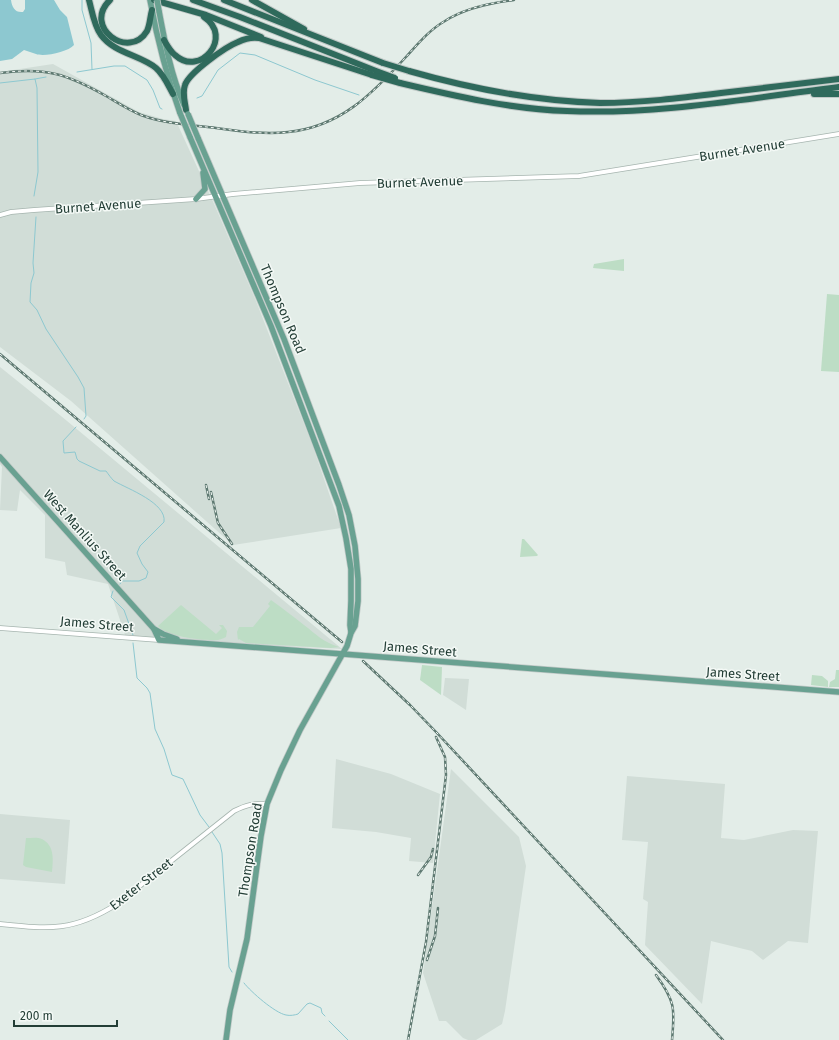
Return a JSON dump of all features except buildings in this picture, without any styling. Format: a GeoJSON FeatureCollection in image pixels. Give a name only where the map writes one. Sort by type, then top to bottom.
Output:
{"type":"FeatureCollection","features":[{"type":"Feature","properties":{"kind":"highway"},"geometry":{"type":"LineString","coordinates":[[89,0],[96,23],[102,36],[111,44],[156,68],[163,75],[173,94]]}},
{"type":"Feature","properties":{"kind":"highway"},"geometry":{"type":"LineString","coordinates":[[110,0],[103,10],[102,24],[107,34],[118,41],[131,42],[143,36],[149,26],[152,10]]}},
{"type":"Feature","properties":{"kind":"highway"},"geometry":{"type":"LineString","coordinates":[[155,0],[186,9],[287,47]]}},
{"type":"Feature","properties":{"kind":"highway"},"geometry":{"type":"LineString","coordinates":[[193,0],[240,17],[374,73]]}},
{"type":"Feature","properties":{"kind":"highway"},"geometry":{"type":"LineString","coordinates":[[224,0],[383,63],[448,82],[506,94],[566,101],[602,103],[670,100],[839,79]]}},
{"type":"Feature","properties":{"kind":"highway"},"geometry":{"type":"LineString","coordinates":[[252,0],[290,20],[314,35]]}},
{"type":"Feature","properties":{"kind":"highway"},"geometry":{"type":"LineString","coordinates":[[164,40],[174,54],[184,61],[198,61],[212,51],[216,39],[214,28],[205,17],[186,9]]}},
{"type":"Feature","properties":{"kind":"highway"},"geometry":{"type":"LineString","coordinates":[[185,112],[184,87],[189,77],[235,43],[246,39],[256,38],[434,91],[496,104],[568,111],[611,112],[647,110],[839,87]]}},
{"type":"Feature","properties":{"kind":"highway"},"geometry":{"type":"LineString","coordinates":[[776,95],[839,94]]}},
{"type":"Feature","properties":{"kind":"main road","name":"Thompson Road"},"geometry":{"type":"LineString","coordinates":[[150,0],[159,45],[173,94],[185,112],[198,138],[284,339],[339,485],[349,515],[355,546],[358,579],[358,601],[355,626],[343,654],[300,730],[267,804],[261,836],[247,939],[230,1010],[226,1040]]}},
{"type":"Feature","properties":{"kind":"main road","name":"Thompson Road"},"geometry":{"type":"LineString","coordinates":[[155,0],[159,11],[164,40],[185,112],[190,137],[271,326],[339,506],[351,569],[351,633]]}},
{"type":"Feature","properties":{"kind":"main road"},"geometry":{"type":"LineString","coordinates":[[196,199],[205,189],[199,159]]}},
{"type":"Feature","properties":{"kind":"main road","name":"West Manlius Street"},"geometry":{"type":"LineString","coordinates":[[0,457],[154,629],[184,642]]}},
{"type":"Feature","properties":{"kind":"main road","name":"West Manlius Street"},"geometry":{"type":"LineString","coordinates":[[154,629],[158,640]]}},
{"type":"Feature","properties":{"kind":"main road","name":"James Street"},"geometry":{"type":"LineString","coordinates":[[158,640],[839,692]]}},
{"type":"Feature","properties":{"kind":"street","name":"Burnet Avenue"},"geometry":{"type":"LineString","coordinates":[[0,215],[11,212],[34,210],[196,199],[360,184],[579,176],[839,134]]}},
{"type":"Feature","properties":{"kind":"street","name":"James Street"},"geometry":{"type":"LineString","coordinates":[[0,628],[158,640]]}},
{"type":"Feature","properties":{"kind":"street","name":"Exeter Street"},"geometry":{"type":"LineString","coordinates":[[0,924],[56,927],[75,924],[97,916],[117,904],[234,811],[255,803],[267,804]]}},
{"type":"Feature","properties":{"kind":"shaded area"},"geometry":{"type":"Polygon","coordinates":[[[53,64],[139,112],[176,121],[256,301],[313,447],[341,528],[233,545],[71,401],[0,347],[0,72],[53,64]]]}},
{"type":"Feature","properties":{"kind":"shaded area"},"geometry":{"type":"Polygon","coordinates":[[[0,367],[342,649],[126,638],[108,584],[67,575],[65,562],[45,558],[45,515],[20,490],[17,511],[0,510],[2,467],[0,464],[0,367]]]}},
{"type":"Feature","properties":{"kind":"shaded area"},"geometry":{"type":"Polygon","coordinates":[[[445,678],[469,679],[466,710],[443,695],[445,678]]]}},
{"type":"Feature","properties":{"kind":"shaded area"},"geometry":{"type":"Polygon","coordinates":[[[336,759],[391,774],[440,794],[433,863],[409,861],[411,838],[376,832],[332,828],[336,759]]]}},
{"type":"Feature","properties":{"kind":"shaded area"},"geometry":{"type":"Polygon","coordinates":[[[451,769],[519,837],[526,866],[502,1024],[476,1040],[468,1040],[463,1038],[446,1021],[439,1021],[423,973],[451,769]]]}},
{"type":"Feature","properties":{"kind":"shaded area"},"geometry":{"type":"Polygon","coordinates":[[[627,776],[725,784],[721,838],[744,840],[793,830],[818,831],[808,943],[788,941],[763,960],[752,951],[711,941],[702,1004],[645,945],[648,902],[643,899],[648,842],[622,840],[627,776]]]}},
{"type":"Feature","properties":{"kind":"shaded area"},"geometry":{"type":"Polygon","coordinates":[[[0,814],[70,820],[65,884],[0,879],[0,814]]]}},
{"type":"Feature","properties":{"kind":"green space"},"geometry":{"type":"Polygon","coordinates":[[[624,259],[624,271],[593,268],[594,264],[624,259]]]}},
{"type":"Feature","properties":{"kind":"green space"},"geometry":{"type":"Polygon","coordinates":[[[827,294],[839,295],[839,372],[821,371],[827,294]]]}},
{"type":"Feature","properties":{"kind":"green space"},"geometry":{"type":"Polygon","coordinates":[[[522,539],[524,539],[538,555],[537,556],[520,557],[522,539]]]}},
{"type":"Feature","properties":{"kind":"green space"},"geometry":{"type":"Polygon","coordinates":[[[271,600],[320,638],[339,647],[331,648],[246,643],[239,639],[238,640],[237,632],[239,627],[253,627],[270,606],[268,604],[271,600]]]}},
{"type":"Feature","properties":{"kind":"green space"},"geometry":{"type":"Polygon","coordinates":[[[181,605],[216,634],[222,628],[219,625],[223,625],[227,631],[226,637],[218,640],[186,638],[169,633],[158,626],[181,605]]]}},
{"type":"Feature","properties":{"kind":"green space"},"geometry":{"type":"Polygon","coordinates":[[[422,665],[442,667],[441,695],[420,680],[422,665]]]}},
{"type":"Feature","properties":{"kind":"green space"},"geometry":{"type":"Polygon","coordinates":[[[836,670],[839,670],[839,687],[829,687],[830,682],[835,679],[836,670]]]}},
{"type":"Feature","properties":{"kind":"green space"},"geometry":{"type":"Polygon","coordinates":[[[812,675],[822,676],[828,681],[828,687],[811,685],[812,675]]]}},
{"type":"Feature","properties":{"kind":"green space"},"geometry":{"type":"Polygon","coordinates":[[[26,838],[40,838],[49,845],[53,863],[52,872],[26,867],[23,865],[26,838]]]}},
{"type":"Feature","properties":{"kind":"water"},"geometry":{"type":"Polygon","coordinates":[[[0,0],[11,0],[14,9],[18,12],[23,12],[25,9],[25,0],[54,0],[60,10],[67,17],[74,45],[71,48],[61,52],[40,55],[24,50],[12,59],[0,61],[0,0]]]}},
{"type":"Feature","properties":{"kind":"waterway"},"geometry":{"type":"LineString","coordinates":[[82,0],[82,10],[91,43],[92,69]]}},
{"type":"Feature","properties":{"kind":"waterway"},"geometry":{"type":"LineString","coordinates":[[197,98],[202,96],[218,70],[240,53],[255,55],[315,80],[359,95]]}},
{"type":"Feature","properties":{"kind":"waterway"},"geometry":{"type":"LineString","coordinates":[[77,72],[114,66],[125,66],[147,80],[153,90],[160,108],[162,109]]}},
{"type":"Feature","properties":{"kind":"waterway"},"geometry":{"type":"LineString","coordinates":[[35,79],[46,77]]}},
{"type":"Feature","properties":{"kind":"waterway"},"geometry":{"type":"LineString","coordinates":[[0,83],[35,79],[37,88],[38,172],[34,196]]}},
{"type":"Feature","properties":{"kind":"waterway"},"geometry":{"type":"LineString","coordinates":[[36,217],[33,263],[34,273],[31,283],[30,302],[37,310],[46,329],[84,388],[86,416],[84,419]]}},
{"type":"Feature","properties":{"kind":"waterway"},"geometry":{"type":"LineString","coordinates":[[76,427],[63,441],[64,453],[75,452],[79,461],[100,471],[106,471],[114,481],[137,492],[153,503],[163,515],[164,522],[140,546],[137,553],[148,572],[146,578],[139,581],[122,581],[120,584]]}},
{"type":"Feature","properties":{"kind":"waterway"},"geometry":{"type":"LineString","coordinates":[[113,591],[111,597],[124,610],[133,635]]}},
{"type":"Feature","properties":{"kind":"waterway"},"geometry":{"type":"LineString","coordinates":[[133,643],[137,678],[150,693],[155,729],[164,749],[172,775],[183,779],[200,815],[209,827]]}},
{"type":"Feature","properties":{"kind":"waterway"},"geometry":{"type":"LineString","coordinates":[[212,832],[220,844],[222,853],[229,967],[232,972]]}},
{"type":"Feature","properties":{"kind":"waterway"},"geometry":{"type":"LineString","coordinates":[[244,983],[264,1002],[281,1013],[286,1015],[298,1014],[307,1004],[310,1003],[321,1008],[322,1013],[325,1016]]}},
{"type":"Feature","properties":{"kind":"waterway"},"geometry":{"type":"LineString","coordinates":[[329,1021],[348,1040]]}},
{"type":"Feature","properties":{"kind":"railway"},"geometry":{"type":"LineString","coordinates":[[0,73],[30,71],[56,74],[67,77],[92,88],[141,115],[178,124],[252,132],[288,132],[307,129],[324,123],[354,107],[380,84],[428,33],[453,16],[478,7],[514,0]]}},
{"type":"Feature","properties":{"kind":"railway"},"geometry":{"type":"LineString","coordinates":[[0,354],[342,642]]}},
{"type":"Feature","properties":{"kind":"railway"},"geometry":{"type":"LineString","coordinates":[[206,485],[209,499]]}},
{"type":"Feature","properties":{"kind":"railway"},"geometry":{"type":"LineString","coordinates":[[211,492],[218,523],[232,544]]}},
{"type":"Feature","properties":{"kind":"railway"},"geometry":{"type":"LineString","coordinates":[[363,661],[410,705],[437,733],[723,1040]]}},
{"type":"Feature","properties":{"kind":"railway"},"geometry":{"type":"LineString","coordinates":[[408,1040],[426,942],[446,775],[445,757],[436,737]]}},
{"type":"Feature","properties":{"kind":"railway"},"geometry":{"type":"LineString","coordinates":[[418,875],[431,857],[433,849]]}},
{"type":"Feature","properties":{"kind":"railway"},"geometry":{"type":"LineString","coordinates":[[427,960],[435,936],[438,908]]}},
{"type":"Feature","properties":{"kind":"railway"},"geometry":{"type":"LineString","coordinates":[[656,975],[667,992],[672,1005],[672,1040]]}}]}
